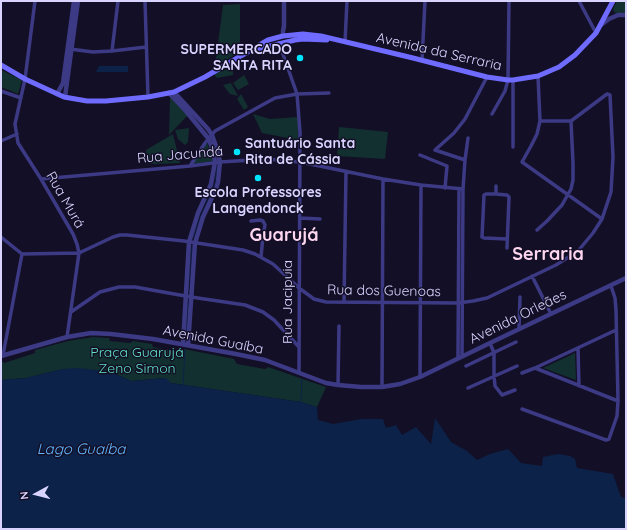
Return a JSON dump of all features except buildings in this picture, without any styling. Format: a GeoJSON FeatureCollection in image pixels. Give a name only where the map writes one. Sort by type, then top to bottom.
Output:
{"type":"FeatureCollection","features":[{"type":"Feature","properties":{"kind":"main road","name":"Avenida da Serraria"},"geometry":{"type":"LineString","coordinates":[[1,65],[25,79],[66,97],[87,101],[106,101],[148,97],[172,92],[205,77],[268,40],[285,36],[306,34],[321,36],[487,77],[511,80],[538,76],[559,67],[576,56],[596,33],[613,1]]}},
{"type":"Feature","properties":{"kind":"main road","name":"Avenida da Serraria"},"geometry":{"type":"LineString","coordinates":[[251,51],[280,43],[303,39],[345,42]]}},
{"type":"Feature","properties":{"kind":"main road"},"geometry":{"type":"LineString","coordinates":[[268,40],[271,46]]}},
{"type":"Feature","properties":{"kind":"street","name":"Rua Murá"},"geometry":{"type":"LineString","coordinates":[[35,1],[25,79],[15,124],[18,143],[74,234],[79,253],[67,337]]}},
{"type":"Feature","properties":{"kind":"street"},"geometry":{"type":"LineString","coordinates":[[57,94],[63,83],[69,49],[74,1]]}},
{"type":"Feature","properties":{"kind":"street"},"geometry":{"type":"LineString","coordinates":[[73,18],[78,1]]}},
{"type":"Feature","properties":{"kind":"street"},"geometry":{"type":"LineString","coordinates":[[112,51],[118,1]]}},
{"type":"Feature","properties":{"kind":"street"},"geometry":{"type":"LineString","coordinates":[[144,1],[148,97]]}},
{"type":"Feature","properties":{"kind":"street"},"geometry":{"type":"LineString","coordinates":[[284,1],[284,26],[286,30],[286,42]]}},
{"type":"Feature","properties":{"kind":"street"},"geometry":{"type":"LineString","coordinates":[[345,42],[347,1]]}},
{"type":"Feature","properties":{"kind":"street"},"geometry":{"type":"LineString","coordinates":[[422,60],[425,1]]}},
{"type":"Feature","properties":{"kind":"street"},"geometry":{"type":"LineString","coordinates":[[509,1],[513,147]]}},
{"type":"Feature","properties":{"kind":"street"},"geometry":{"type":"LineString","coordinates":[[579,1],[596,33]]}},
{"type":"Feature","properties":{"kind":"street"},"geometry":{"type":"LineString","coordinates":[[609,9],[614,14],[626,15]]}},
{"type":"Feature","properties":{"kind":"street"},"geometry":{"type":"LineString","coordinates":[[601,25],[618,15]]}},
{"type":"Feature","properties":{"kind":"street","name":"Rua Jacipuia"},"geometry":{"type":"LineString","coordinates":[[280,43],[297,94],[300,132],[299,373]]}},
{"type":"Feature","properties":{"kind":"street"},"geometry":{"type":"LineString","coordinates":[[69,49],[93,52],[146,47]]}},
{"type":"Feature","properties":{"kind":"street"},"geometry":{"type":"LineString","coordinates":[[66,97],[69,49]]}},
{"type":"Feature","properties":{"kind":"street"},"geometry":{"type":"LineString","coordinates":[[538,76],[540,121],[537,134],[522,162],[602,219]]}},
{"type":"Feature","properties":{"kind":"street"},"geometry":{"type":"LineString","coordinates":[[465,160],[435,150],[454,133],[465,119],[487,77]]}},
{"type":"Feature","properties":{"kind":"street"},"geometry":{"type":"LineString","coordinates":[[492,114],[511,80]]}},
{"type":"Feature","properties":{"kind":"street"},"geometry":{"type":"LineString","coordinates":[[1,91],[21,98]]}},
{"type":"Feature","properties":{"kind":"street"},"geometry":{"type":"LineString","coordinates":[[172,92],[185,110],[210,136],[212,150],[217,162],[218,182],[203,218],[195,243],[192,297],[186,344]]}},
{"type":"Feature","properties":{"kind":"street"},"geometry":{"type":"LineString","coordinates":[[190,166],[215,131],[248,112],[275,98],[297,94],[329,93]]}},
{"type":"Feature","properties":{"kind":"street","name":"Rua dos Guenoas"},"geometry":{"type":"LineString","coordinates":[[22,254],[79,253],[113,236],[127,234],[243,250],[255,254],[273,264],[299,288],[314,299],[326,302],[460,303],[487,298],[556,265],[578,251],[602,219],[611,192],[613,157],[609,94],[606,94],[571,121]]}},
{"type":"Feature","properties":{"kind":"street"},"geometry":{"type":"LineString","coordinates":[[537,230],[562,205],[571,189],[573,180],[571,121],[540,121]]}},
{"type":"Feature","properties":{"kind":"street"},"geometry":{"type":"LineString","coordinates":[[1,141],[17,134]]}},
{"type":"Feature","properties":{"kind":"street"},"geometry":{"type":"LineString","coordinates":[[460,357],[461,189],[468,138]]}},
{"type":"Feature","properties":{"kind":"street"},"geometry":{"type":"LineString","coordinates":[[420,155],[447,166],[446,188]]}},
{"type":"Feature","properties":{"kind":"street","name":"Rua Jacundá"},"geometry":{"type":"LineString","coordinates":[[41,179],[267,158],[300,162],[383,179],[461,189]]}},
{"type":"Feature","properties":{"kind":"street"},"geometry":{"type":"LineString","coordinates":[[186,344],[186,296],[189,242],[198,213],[211,184],[217,162]]}},
{"type":"Feature","properties":{"kind":"street"},"geometry":{"type":"LineString","coordinates":[[344,302],[346,171]]}},
{"type":"Feature","properties":{"kind":"street"},"geometry":{"type":"LineString","coordinates":[[382,387],[383,179]]}},
{"type":"Feature","properties":{"kind":"street"},"geometry":{"type":"LineString","coordinates":[[420,378],[421,185]]}},
{"type":"Feature","properties":{"kind":"street"},"geometry":{"type":"LineString","coordinates":[[496,186],[496,194]]}},
{"type":"Feature","properties":{"kind":"street"},"geometry":{"type":"LineString","coordinates":[[507,239],[482,237],[484,195],[486,194],[508,196],[507,248]]}},
{"type":"Feature","properties":{"kind":"street"},"geometry":{"type":"LineString","coordinates":[[300,218],[320,219]]}},
{"type":"Feature","properties":{"kind":"street"},"geometry":{"type":"LineString","coordinates":[[251,221],[260,220],[265,225],[261,257]]}},
{"type":"Feature","properties":{"kind":"street"},"geometry":{"type":"LineString","coordinates":[[1,237],[22,254],[2,355]]}},
{"type":"Feature","properties":{"kind":"street"},"geometry":{"type":"LineString","coordinates":[[532,276],[551,314]]}},
{"type":"Feature","properties":{"kind":"street","name":"Avenida Orleães"},"geometry":{"type":"LineString","coordinates":[[420,378],[490,342],[626,278]]}},
{"type":"Feature","properties":{"kind":"street"},"geometry":{"type":"LineString","coordinates":[[522,409],[608,440],[617,416],[618,401],[615,298],[611,286]]}},
{"type":"Feature","properties":{"kind":"street"},"geometry":{"type":"LineString","coordinates":[[71,312],[100,292],[119,287],[135,287],[245,305],[263,312],[274,320],[299,348]]}},
{"type":"Feature","properties":{"kind":"street"},"geometry":{"type":"LineString","coordinates":[[519,329],[520,297]]}},
{"type":"Feature","properties":{"kind":"street"},"geometry":{"type":"LineString","coordinates":[[338,386],[339,326]]}},
{"type":"Feature","properties":{"kind":"street"},"geometry":{"type":"LineString","coordinates":[[522,373],[616,330]]}},
{"type":"Feature","properties":{"kind":"street","name":"Avenida Guaíba"},"geometry":{"type":"LineString","coordinates":[[2,355],[67,337],[91,334],[111,334],[186,344],[265,360],[326,383],[338,386],[382,387],[400,384],[420,378]]}},
{"type":"Feature","properties":{"kind":"street"},"geometry":{"type":"LineString","coordinates":[[490,342],[494,353],[495,386],[501,394],[504,395],[515,390]]}},
{"type":"Feature","properties":{"kind":"street"},"geometry":{"type":"LineString","coordinates":[[466,366],[516,342]]}},
{"type":"Feature","properties":{"kind":"street"},"geometry":{"type":"LineString","coordinates":[[578,348],[579,386]]}},
{"type":"Feature","properties":{"kind":"street"},"geometry":{"type":"LineString","coordinates":[[468,388],[517,366]]}},
{"type":"Feature","properties":{"kind":"street"},"geometry":{"type":"LineString","coordinates":[[535,368],[618,401]]}},
{"type":"Feature","properties":{"kind":"green space"},"geometry":{"type":"Polygon","coordinates":[[[617,1],[626,1],[626,13],[614,12],[613,9],[617,1]]]}},
{"type":"Feature","properties":{"kind":"green space"},"geometry":{"type":"Polygon","coordinates":[[[240,4],[240,52],[215,66],[223,5],[240,4]]]}},
{"type":"Feature","properties":{"kind":"green space"},"geometry":{"type":"Polygon","coordinates":[[[233,67],[233,75],[217,78],[215,76],[215,73],[233,67]]]}},
{"type":"Feature","properties":{"kind":"green space"},"geometry":{"type":"Polygon","coordinates":[[[1,70],[22,80],[18,94],[1,87],[1,70]]]}},
{"type":"Feature","properties":{"kind":"green space"},"geometry":{"type":"Polygon","coordinates":[[[244,75],[249,84],[238,90],[233,83],[244,75]]]}},
{"type":"Feature","properties":{"kind":"green space"},"geometry":{"type":"Polygon","coordinates":[[[231,83],[238,96],[230,94],[223,85],[231,83]]]}},
{"type":"Feature","properties":{"kind":"green space"},"geometry":{"type":"Polygon","coordinates":[[[241,94],[248,107],[244,110],[237,99],[241,94]]]}},
{"type":"Feature","properties":{"kind":"green space"},"geometry":{"type":"Polygon","coordinates":[[[170,98],[173,98],[188,115],[169,135],[170,98]]]}},
{"type":"Feature","properties":{"kind":"green space"},"geometry":{"type":"Polygon","coordinates":[[[253,114],[270,119],[298,117],[298,140],[262,133],[253,114]]]}},
{"type":"Feature","properties":{"kind":"green space"},"geometry":{"type":"Polygon","coordinates":[[[339,127],[388,132],[385,159],[337,156],[339,127]]]}},
{"type":"Feature","properties":{"kind":"green space"},"geometry":{"type":"Polygon","coordinates":[[[189,128],[188,142],[185,145],[178,139],[175,130],[189,128]]]}},
{"type":"Feature","properties":{"kind":"green space"},"geometry":{"type":"Polygon","coordinates":[[[173,134],[180,163],[147,163],[146,150],[173,134]]]}},
{"type":"Feature","properties":{"kind":"green space"},"geometry":{"type":"Polygon","coordinates":[[[207,142],[213,161],[193,164],[207,142]]]}},
{"type":"Feature","properties":{"kind":"green space","name":"Praça Guarujá Zeno Simon"},"geometry":{"type":"Polygon","coordinates":[[[93,337],[109,338],[110,341],[130,343],[133,341],[152,344],[153,347],[180,352],[184,349],[234,359],[237,364],[265,369],[268,367],[326,387],[317,407],[301,402],[171,383],[165,378],[131,381],[109,371],[63,369],[26,378],[1,380],[1,360],[4,363],[35,353],[35,350],[68,341],[93,337]]]}},
{"type":"Feature","properties":{"kind":"green space"},"geometry":{"type":"Polygon","coordinates":[[[575,353],[576,380],[543,368],[575,353]]]}},
{"type":"Feature","properties":{"kind":"water"},"geometry":{"type":"Polygon","coordinates":[[[99,66],[128,66],[128,72],[96,72],[99,66]]]}},
{"type":"Feature","properties":{"kind":"water","name":"Lago Guaíba"},"geometry":{"type":"Polygon","coordinates":[[[76,368],[109,371],[131,381],[166,378],[171,383],[301,402],[317,407],[318,420],[333,424],[361,419],[383,419],[386,428],[396,425],[402,435],[416,427],[431,444],[435,418],[451,442],[467,451],[477,460],[490,454],[508,449],[521,463],[542,466],[543,457],[558,454],[570,456],[575,459],[577,468],[613,474],[621,497],[626,498],[626,529],[1,529],[1,380],[26,378],[63,369],[76,368]]]}},
{"type":"Feature","properties":{"kind":"waterway"},"geometry":{"type":"LineString","coordinates":[[193,238],[215,183],[217,166]]}},
{"type":"Feature","properties":{"kind":"waterway"},"geometry":{"type":"LineString","coordinates":[[188,292],[192,246]]}},
{"type":"Feature","properties":{"kind":"waterway"},"geometry":{"type":"LineString","coordinates":[[186,338],[188,299]]}},
{"type":"Feature","properties":{"kind":"waterway"},"geometry":{"type":"LineString","coordinates":[[183,385],[185,350]]}},
{"type":"Feature","properties":{"kind":"waterway"},"geometry":{"type":"LineString","coordinates":[[301,402],[302,379]]}},
{"type":"Feature","properties":{"kind":"place","name":"SUPERMERCADO SANTA RITA"},"geometry":{"type":"Point","coordinates":[300,58]}},
{"type":"Feature","properties":{"kind":"place","name":"Santuário Santa Rita de Cássia"},"geometry":{"type":"Point","coordinates":[237,152]}},
{"type":"Feature","properties":{"kind":"place","name":"Escola Professores Langendonck"},"geometry":{"type":"Point","coordinates":[258,178]}},
{"type":"Feature","properties":{"kind":"district","name":"Guarujá"},"geometry":{"type":"Point","coordinates":[284,236]}},
{"type":"Feature","properties":{"kind":"district","name":"Serraria"},"geometry":{"type":"Point","coordinates":[548,255]}}]}
